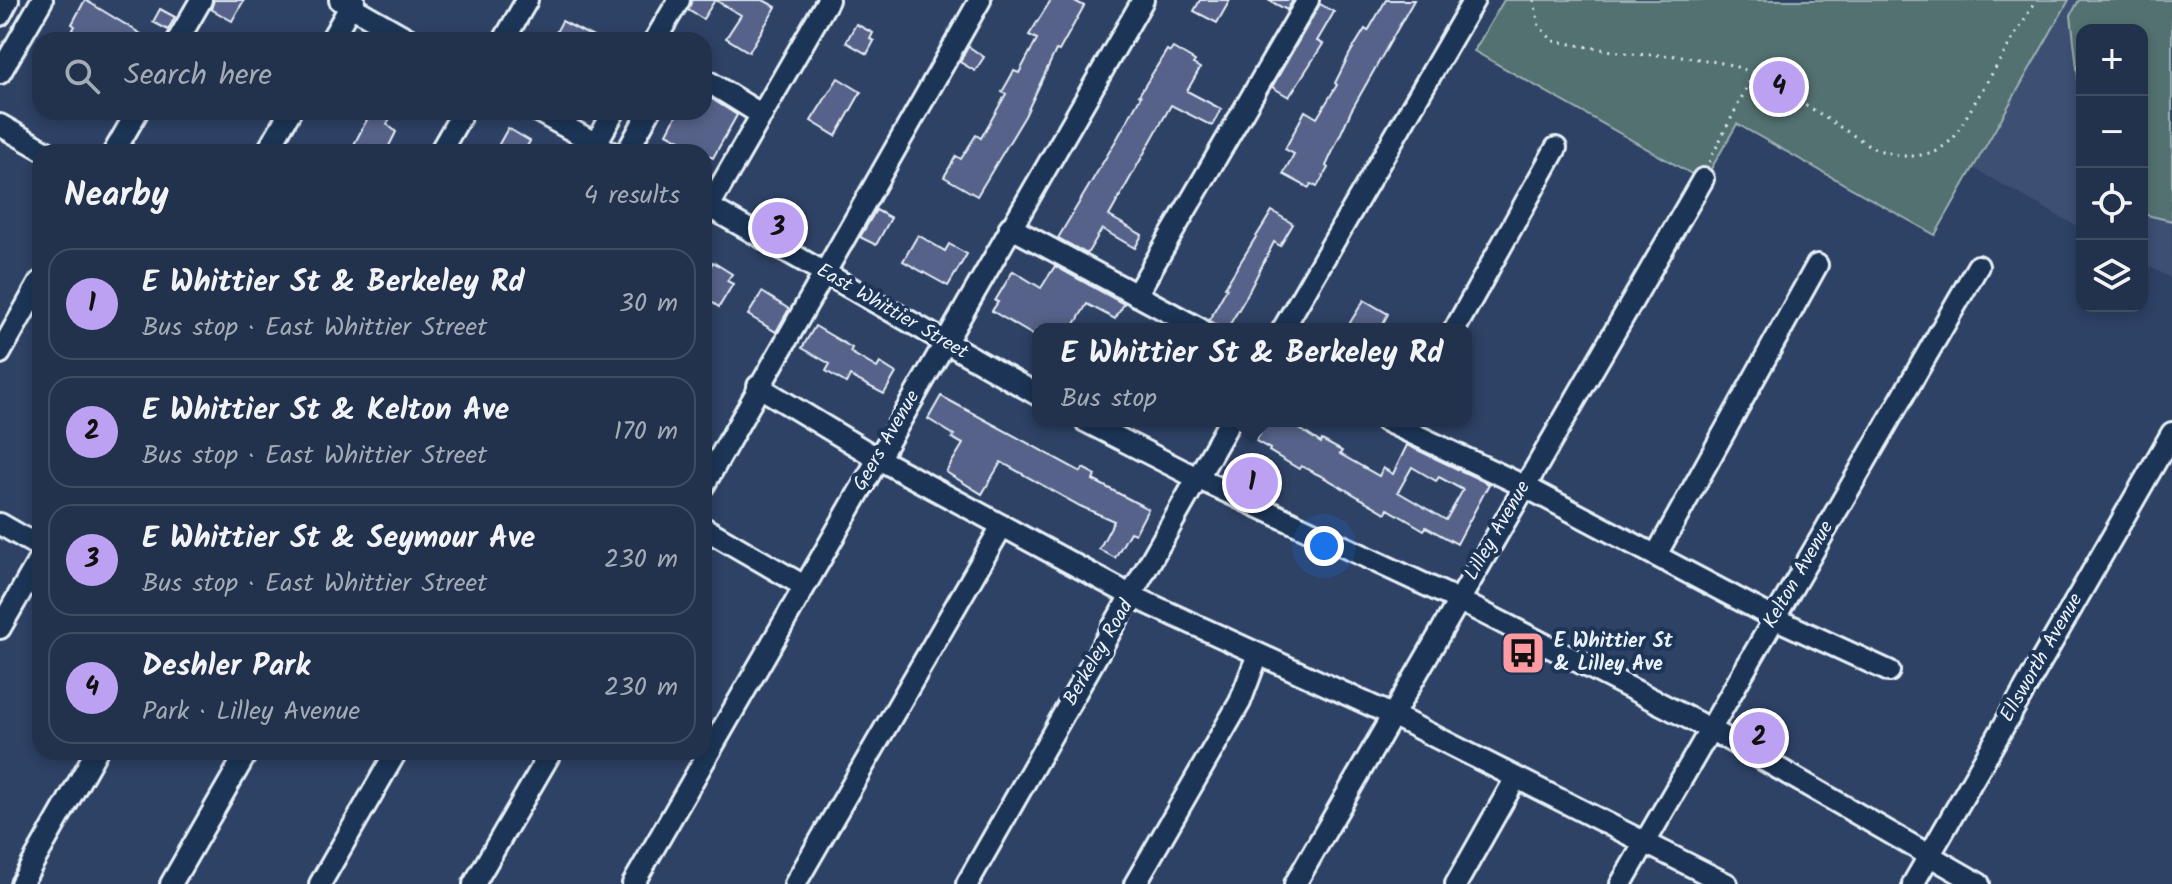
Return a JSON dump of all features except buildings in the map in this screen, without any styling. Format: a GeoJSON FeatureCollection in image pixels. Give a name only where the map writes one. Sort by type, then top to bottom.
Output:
{"type":"FeatureCollection","features":[{"type":"Feature","properties":{"kind":"street"},"geometry":{"type":"LineString","coordinates":[[0,15],[8,0]]}},
{"type":"Feature","properties":{"kind":"street"},"geometry":{"type":"LineString","coordinates":[[0,73],[42,0]]}},
{"type":"Feature","properties":{"kind":"street"},"geometry":{"type":"LineString","coordinates":[[183,32],[201,0]]}},
{"type":"Feature","properties":{"kind":"street"},"geometry":{"type":"LineString","coordinates":[[509,32],[527,0]]}},
{"type":"Feature","properties":{"kind":"street"},"geometry":{"type":"LineString","coordinates":[[660,32],[679,0]]}},
{"type":"Feature","properties":{"kind":"street"},"geometry":{"type":"LineString","coordinates":[[712,197],[828,0]]}},
{"type":"Feature","properties":{"kind":"street"},"geometry":{"type":"LineString","coordinates":[[712,470],[980,0]]}},
{"type":"Feature","properties":{"kind":"street","name":"Geers Avenue"},"geometry":{"type":"LineString","coordinates":[[712,746],[1143,0]]}},
{"type":"Feature","properties":{"kind":"street"},"geometry":{"type":"LineString","coordinates":[[1136,295],[1308,0]]}},
{"type":"Feature","properties":{"kind":"street"},"geometry":{"type":"LineString","coordinates":[[1286,323],[1474,0]]}},
{"type":"Feature","properties":{"kind":"street"},"geometry":{"type":"LineString","coordinates":[[335,32],[348,2],[397,32]]}},
{"type":"Feature","properties":{"kind":"street"},"geometry":{"type":"LineString","coordinates":[[712,84],[762,115]]}},
{"type":"Feature","properties":{"kind":"street"},"geometry":{"type":"LineString","coordinates":[[119,144],[132,120]]}},
{"type":"Feature","properties":{"kind":"street"},"geometry":{"type":"LineString","coordinates":[[272,144],[285,120]]}},
{"type":"Feature","properties":{"kind":"street"},"geometry":{"type":"LineString","coordinates":[[445,144],[458,120]]}},
{"type":"Feature","properties":{"kind":"street"},"geometry":{"type":"LineString","coordinates":[[551,120],[589,144]]}},
{"type":"Feature","properties":{"kind":"street"},"geometry":{"type":"LineString","coordinates":[[601,144],[611,120]]}},
{"type":"Feature","properties":{"kind":"street"},"geometry":{"type":"LineString","coordinates":[[631,144],[645,120]]}},
{"type":"Feature","properties":{"kind":"street"},"geometry":{"type":"LineString","coordinates":[[0,125],[33,144]]}},
{"type":"Feature","properties":{"kind":"street"},"geometry":{"type":"LineString","coordinates":[[1458,323],[1556,148]]}},
{"type":"Feature","properties":{"kind":"street","name":"Lilley Avenue"},"geometry":{"type":"LineString","coordinates":[[1295,884],[1703,179]]}},
{"type":"Feature","properties":{"kind":"street","name":"East Whittier Street"},"geometry":{"type":"LineString","coordinates":[[712,213],[823,272],[1032,392]]}},
{"type":"Feature","properties":{"kind":"street"},"geometry":{"type":"LineString","coordinates":[[1010,227],[1189,323]]}},
{"type":"Feature","properties":{"kind":"street"},"geometry":{"type":"LineString","coordinates":[[1656,555],[1817,265]]}},
{"type":"Feature","properties":{"kind":"street","name":"Kelton Avenue"},"geometry":{"type":"LineString","coordinates":[[1621,884],[1978,266]]}},
{"type":"Feature","properties":{"kind":"street"},"geometry":{"type":"LineString","coordinates":[[0,353],[32,296]]}},
{"type":"Feature","properties":{"kind":"street"},"geometry":{"type":"LineString","coordinates":[[758,386],[877,458],[1132,596],[1392,715],[1727,884]]}},
{"type":"Feature","properties":{"kind":"street"},"geometry":{"type":"LineString","coordinates":[[1097,427],[1197,478],[1458,600],[1710,729],[1979,884]]}},
{"type":"Feature","properties":{"kind":"street","name":"Berkeley Road"},"geometry":{"type":"LineString","coordinates":[[967,884],[1227,427]]}},
{"type":"Feature","properties":{"kind":"street"},"geometry":{"type":"LineString","coordinates":[[1405,427],[1774,618],[1889,671]]}},
{"type":"Feature","properties":{"kind":"street","name":"Ellsworth Avenue"},"geometry":{"type":"LineString","coordinates":[[1913,884],[2172,433]]}},
{"type":"Feature","properties":{"kind":"street"},"geometry":{"type":"LineString","coordinates":[[0,524],[32,542]]}},
{"type":"Feature","properties":{"kind":"street"},"geometry":{"type":"LineString","coordinates":[[795,884],[1002,526]]}},
{"type":"Feature","properties":{"kind":"street"},"geometry":{"type":"LineString","coordinates":[[712,533],[804,586]]}},
{"type":"Feature","properties":{"kind":"street"},"geometry":{"type":"LineString","coordinates":[[0,628],[32,572]]}},
{"type":"Feature","properties":{"kind":"street"},"geometry":{"type":"LineString","coordinates":[[1135,884],[1240,702],[1258,654]]}},
{"type":"Feature","properties":{"kind":"street"},"geometry":{"type":"LineString","coordinates":[[21,884],[91,760]]}},
{"type":"Feature","properties":{"kind":"street"},"geometry":{"type":"LineString","coordinates":[[171,884],[242,760]]}},
{"type":"Feature","properties":{"kind":"street"},"geometry":{"type":"LineString","coordinates":[[320,884],[391,760]]}},
{"type":"Feature","properties":{"kind":"street"},"geometry":{"type":"LineString","coordinates":[[474,884],[546,760]]}},
{"type":"Feature","properties":{"kind":"street","name":"Geers Avenue"},"geometry":{"type":"LineString","coordinates":[[633,884],[704,760]]}},
{"type":"Feature","properties":{"kind":"street"},"geometry":{"type":"LineString","coordinates":[[1456,884],[1516,778]]}},
{"type":"Feature","properties":{"kind":"path"},"geometry":{"type":"LineString","coordinates":[[1534,0],[1539,26],[1553,41],[1631,54],[1681,56],[1728,64],[1754,73],[1875,149],[1899,156],[1937,151],[1953,139],[2036,0]]}},
{"type":"Feature","properties":{"kind":"path"},"geometry":{"type":"LineString","coordinates":[[1703,179],[1717,144],[1754,73]]}},
{"type":"Feature","properties":{"kind":"shaded area"},"geometry":{"type":"Polygon","coordinates":[[[2069,0],[2172,0],[2172,279],[2148,265],[2148,24],[2076,24],[2076,226],[1973,168],[2069,0]]]}},
{"type":"Feature","properties":{"kind":"green space"},"geometry":{"type":"Polygon","coordinates":[[[1504,0],[2069,0],[1935,235],[1737,124],[1704,181],[1474,51],[1504,0]]]}},
{"type":"Feature","properties":{"kind":"green space"},"geometry":{"type":"Polygon","coordinates":[[[2079,0],[2172,0],[2172,221],[2148,215],[2148,24],[2076,24],[2076,59],[2071,15],[2079,0]]]}},
{"type":"Feature","properties":{"kind":"place","name":"Deshler Park"},"geometry":{"type":"Point","coordinates":[1779,87]}},
{"type":"Feature","properties":{"kind":"place","name":"E Whittier St & Seymour Ave"},"geometry":{"type":"Point","coordinates":[778,228]}},
{"type":"Feature","properties":{"kind":"place","name":"E Whittier St & Berkeley Rd"},"geometry":{"type":"Point","coordinates":[1252,483]}},
{"type":"Feature","properties":{"kind":"place","name":"E Whittier St & Lilley Ave"},"geometry":{"type":"Point","coordinates":[1523,653]}},
{"type":"Feature","properties":{"kind":"place","name":"E Whittier St & Kelton Ave"},"geometry":{"type":"Point","coordinates":[1759,738]}}]}
